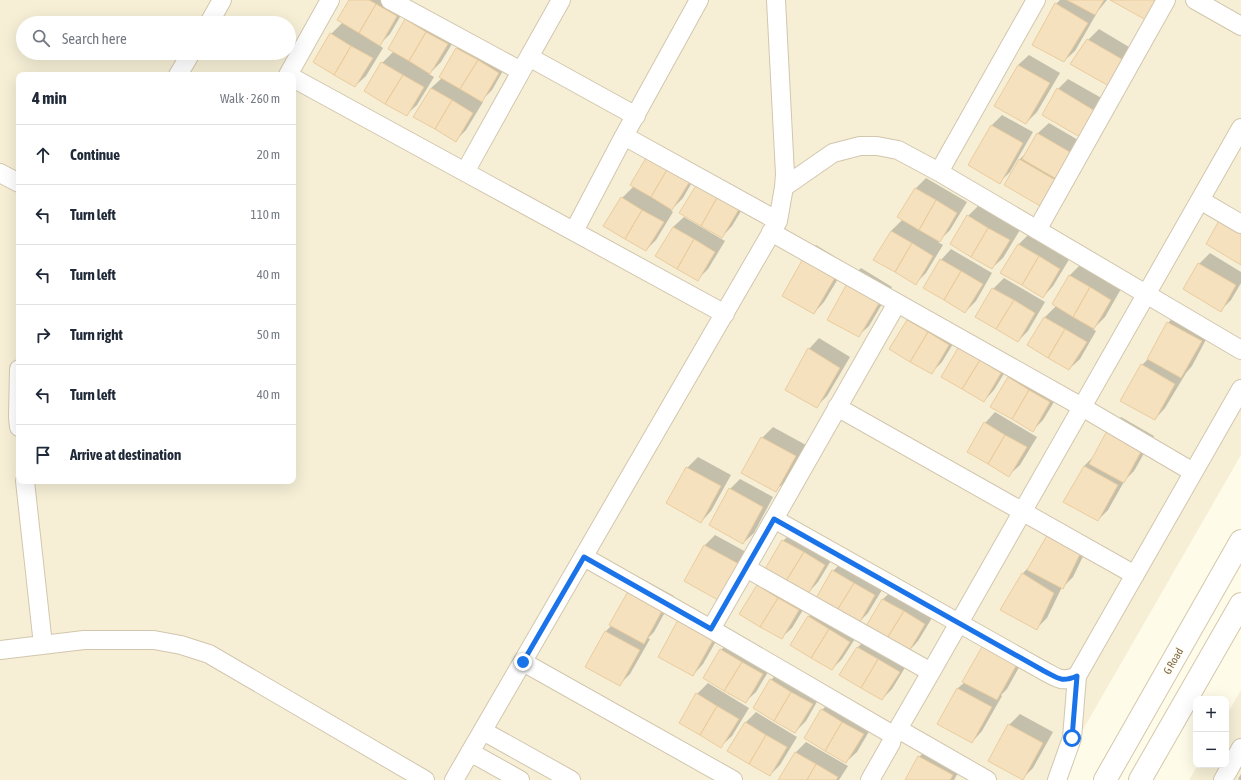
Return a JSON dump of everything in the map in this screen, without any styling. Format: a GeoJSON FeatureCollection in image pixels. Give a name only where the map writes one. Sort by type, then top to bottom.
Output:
{"type":"FeatureCollection","features":[{"type":"Feature","properties":{"kind":"street"},"geometry":{"type":"LineString","coordinates":[[213,16],[222,0]]}},
{"type":"Feature","properties":{"kind":"street"},"geometry":{"type":"LineString","coordinates":[[290,72],[330,0]]}},
{"type":"Feature","properties":{"kind":"street"},"geometry":{"type":"LineString","coordinates":[[390,0],[636,116]]}},
{"type":"Feature","properties":{"kind":"street"},"geometry":{"type":"LineString","coordinates":[[465,172],[561,0]]}},
{"type":"Feature","properties":{"kind":"street"},"geometry":{"type":"LineString","coordinates":[[574,231],[624,136],[699,0]]}},
{"type":"Feature","properties":{"kind":"street"},"geometry":{"type":"LineString","coordinates":[[454,780],[775,227],[784,187],[785,174],[776,0]]}},
{"type":"Feature","properties":{"kind":"street"},"geometry":{"type":"LineString","coordinates":[[939,172],[1036,0]]}},
{"type":"Feature","properties":{"kind":"street"},"geometry":{"type":"LineString","coordinates":[[1037,230],[1166,0]]}},
{"type":"Feature","properties":{"kind":"street"},"geometry":{"type":"LineString","coordinates":[[1195,0],[1241,26]]}},
{"type":"Feature","properties":{"kind":"street"},"geometry":{"type":"LineString","coordinates":[[180,72],[187,60]]}},
{"type":"Feature","properties":{"kind":"street"},"geometry":{"type":"LineString","coordinates":[[296,80],[725,314]]}},
{"type":"Feature","properties":{"kind":"street"},"geometry":{"type":"LineString","coordinates":[[870,780],[1241,128]]}},
{"type":"Feature","properties":{"kind":"street"},"geometry":{"type":"LineString","coordinates":[[624,136],[897,303],[1082,407],[1193,472]]}},
{"type":"Feature","properties":{"kind":"street"},"geometry":{"type":"LineString","coordinates":[[784,187],[833,153],[860,146],[877,146],[898,150],[939,172],[1241,350]]}},
{"type":"Feature","properties":{"kind":"street"},"geometry":{"type":"LineString","coordinates":[[0,173],[16,181]]}},
{"type":"Feature","properties":{"kind":"street"},"geometry":{"type":"LineString","coordinates":[[1200,200],[1241,224]]}},
{"type":"Feature","properties":{"kind":"street"},"geometry":{"type":"LineString","coordinates":[[711,629],[897,303]]}},
{"type":"Feature","properties":{"kind":"street"},"geometry":{"type":"LineString","coordinates":[[1057,780],[1072,738],[1077,676],[1241,389]]}},
{"type":"Feature","properties":{"kind":"street"},"geometry":{"type":"LineString","coordinates":[[837,407],[1134,575]]}},
{"type":"Feature","properties":{"kind":"street"},"geometry":{"type":"LineString","coordinates":[[25,484],[43,645]]}},
{"type":"Feature","properties":{"kind":"street"},"geometry":{"type":"LineString","coordinates":[[774,519],[1061,680],[1070,679],[1077,676]]}},
{"type":"Feature","properties":{"kind":"street","name":"G Road"},"geometry":{"type":"LineString","coordinates":[[1105,780],[1241,541]]}},
{"type":"Feature","properties":{"kind":"street"},"geometry":{"type":"LineString","coordinates":[[584,557],[896,732],[987,780]]}},
{"type":"Feature","properties":{"kind":"street"},"geometry":{"type":"LineString","coordinates":[[746,568],[931,672]]}},
{"type":"Feature","properties":{"kind":"street"},"geometry":{"type":"LineString","coordinates":[[1140,780],[1241,604]]}},
{"type":"Feature","properties":{"kind":"street"},"geometry":{"type":"LineString","coordinates":[[0,650],[84,640],[154,640],[182,645],[209,654],[425,780]]}},
{"type":"Feature","properties":{"kind":"street"},"geometry":{"type":"LineString","coordinates":[[523,662],[733,780]]}},
{"type":"Feature","properties":{"kind":"street"},"geometry":{"type":"LineString","coordinates":[[483,731],[571,780]]}},
{"type":"Feature","properties":{"kind":"street"},"geometry":{"type":"LineString","coordinates":[[1223,780],[1241,748]]}},
{"type":"Feature","properties":{"kind":"street"},"geometry":{"type":"LineString","coordinates":[[470,752],[520,780]]}},
{"type":"Feature","properties":{"kind":"shaded area"},"geometry":{"type":"Polygon","coordinates":[[[0,0],[1241,0],[1241,455],[1054,780],[0,780],[0,0]]]}},
{"type":"Feature","properties":{"kind":"shaded area"},"geometry":{"type":"Polygon","coordinates":[[[1241,690],[1241,780],[1189,780],[1196,768],[1229,768],[1229,711],[1241,690]]]}},
{"type":"Feature","properties":{"kind":"building"},"geometry":{"type":"Polygon","coordinates":[[[349,0],[369,0],[376,4],[359,33],[337,20],[349,0]]]}},
{"type":"Feature","properties":{"kind":"building"},"geometry":{"type":"Polygon","coordinates":[[[1067,0],[1104,0],[1095,15],[1067,0]]]}},
{"type":"Feature","properties":{"kind":"building"},"geometry":{"type":"Polygon","coordinates":[[[1110,0],[1161,0],[1148,21],[1110,0]]]}},
{"type":"Feature","properties":{"kind":"building"},"geometry":{"type":"Polygon","coordinates":[[[1055,3],[1088,23],[1064,62],[1032,45],[1055,3]]]}},
{"type":"Feature","properties":{"kind":"building"},"geometry":{"type":"Polygon","coordinates":[[[376,4],[397,16],[380,46],[359,33],[376,4]]]}},
{"type":"Feature","properties":{"kind":"building"},"geometry":{"type":"Polygon","coordinates":[[[405,19],[426,32],[409,61],[388,49],[405,19]]]}},
{"type":"Feature","properties":{"kind":"building"},"geometry":{"type":"Polygon","coordinates":[[[426,32],[448,44],[430,74],[409,61],[426,32]]]}},
{"type":"Feature","properties":{"kind":"building"},"geometry":{"type":"Polygon","coordinates":[[[330,33],[351,46],[334,75],[313,62],[330,33]]]}},
{"type":"Feature","properties":{"kind":"building"},"geometry":{"type":"Polygon","coordinates":[[[1087,39],[1125,61],[1109,86],[1070,64],[1087,39]]]}},
{"type":"Feature","properties":{"kind":"building"},"geometry":{"type":"Polygon","coordinates":[[[351,46],[373,58],[355,87],[334,75],[351,46]]]}},
{"type":"Feature","properties":{"kind":"building"},"geometry":{"type":"Polygon","coordinates":[[[456,48],[478,60],[460,89],[439,77],[456,48]]]}},
{"type":"Feature","properties":{"kind":"building"},"geometry":{"type":"Polygon","coordinates":[[[478,60],[499,73],[482,102],[460,89],[478,60]]]}},
{"type":"Feature","properties":{"kind":"building"},"geometry":{"type":"Polygon","coordinates":[[[381,62],[403,75],[385,104],[364,91],[381,62]]]}},
{"type":"Feature","properties":{"kind":"building"},"geometry":{"type":"Polygon","coordinates":[[[1018,65],[1050,83],[1026,124],[994,106],[1018,65]]]}},
{"type":"Feature","properties":{"kind":"building"},"geometry":{"type":"Polygon","coordinates":[[[403,75],[424,87],[407,116],[385,104],[403,75]]]}},
{"type":"Feature","properties":{"kind":"building"},"geometry":{"type":"Polygon","coordinates":[[[431,88],[452,100],[435,129],[413,117],[431,88]]]}},
{"type":"Feature","properties":{"kind":"building"},"geometry":{"type":"Polygon","coordinates":[[[1057,88],[1095,111],[1080,137],[1042,115],[1057,88]]]}},
{"type":"Feature","properties":{"kind":"building"},"geometry":{"type":"Polygon","coordinates":[[[452,100],[473,113],[456,142],[435,129],[452,100]]]}},
{"type":"Feature","properties":{"kind":"building"},"geometry":{"type":"Polygon","coordinates":[[[991,125],[1023,143],[1000,184],[968,165],[991,125]]]}},
{"type":"Feature","properties":{"kind":"building"},"geometry":{"type":"Polygon","coordinates":[[[1037,133],[1075,155],[1060,181],[1022,159],[1037,133]]]}},
{"type":"Feature","properties":{"kind":"building"},"geometry":{"type":"Polygon","coordinates":[[[647,156],[668,168],[651,197],[630,185],[647,156]]]}},
{"type":"Feature","properties":{"kind":"building"},"geometry":{"type":"Polygon","coordinates":[[[1019,159],[1057,181],[1042,207],[1004,185],[1019,159]]]}},
{"type":"Feature","properties":{"kind":"building"},"geometry":{"type":"Polygon","coordinates":[[[668,168],[690,181],[672,210],[651,197],[668,168]]]}},
{"type":"Feature","properties":{"kind":"building"},"geometry":{"type":"Polygon","coordinates":[[[697,184],[718,196],[701,226],[679,213],[697,184]]]}},
{"type":"Feature","properties":{"kind":"building"},"geometry":{"type":"Polygon","coordinates":[[[915,188],[936,200],[919,230],[897,217],[915,188]]]}},
{"type":"Feature","properties":{"kind":"building"},"geometry":{"type":"Polygon","coordinates":[[[718,196],[739,209],[722,238],[701,226],[718,196]]]}},
{"type":"Feature","properties":{"kind":"building"},"geometry":{"type":"Polygon","coordinates":[[[621,197],[642,210],[625,239],[603,226],[621,197]]]}},
{"type":"Feature","properties":{"kind":"building"},"geometry":{"type":"Polygon","coordinates":[[[936,200],[957,213],[940,242],[919,230],[936,200]]]}},
{"type":"Feature","properties":{"kind":"building"},"geometry":{"type":"Polygon","coordinates":[[[642,210],[664,222],[646,251],[625,239],[642,210]]]}},
{"type":"Feature","properties":{"kind":"building"},"geometry":{"type":"Polygon","coordinates":[[[967,215],[988,228],[971,257],[950,244],[967,215]]]}},
{"type":"Feature","properties":{"kind":"building"},"geometry":{"type":"Polygon","coordinates":[[[1221,217],[1241,229],[1241,265],[1206,244],[1221,217]]]}},
{"type":"Feature","properties":{"kind":"building"},"geometry":{"type":"Polygon","coordinates":[[[673,227],[694,239],[677,269],[655,256],[673,227]]]}},
{"type":"Feature","properties":{"kind":"building"},"geometry":{"type":"Polygon","coordinates":[[[988,228],[1010,240],[992,269],[971,257],[988,228]]]}},
{"type":"Feature","properties":{"kind":"building"},"geometry":{"type":"Polygon","coordinates":[[[891,231],[912,243],[895,272],[873,260],[891,231]]]}},
{"type":"Feature","properties":{"kind":"building"},"geometry":{"type":"Polygon","coordinates":[[[694,239],[715,252],[698,281],[677,269],[694,239]]]}},
{"type":"Feature","properties":{"kind":"building"},"geometry":{"type":"Polygon","coordinates":[[[912,243],[933,256],[916,285],[895,272],[912,243]]]}},
{"type":"Feature","properties":{"kind":"building"},"geometry":{"type":"Polygon","coordinates":[[[1018,244],[1039,256],[1022,285],[1000,273],[1018,244]]]}},
{"type":"Feature","properties":{"kind":"building"},"geometry":{"type":"Polygon","coordinates":[[[805,255],[837,274],[814,314],[782,296],[805,255]]]}},
{"type":"Feature","properties":{"kind":"building"},"geometry":{"type":"Polygon","coordinates":[[[1039,256],[1060,269],[1043,298],[1022,285],[1039,256]]]}},
{"type":"Feature","properties":{"kind":"building"},"geometry":{"type":"Polygon","coordinates":[[[940,259],[961,271],[944,300],[923,288],[940,259]]]}},
{"type":"Feature","properties":{"kind":"building"},"geometry":{"type":"Polygon","coordinates":[[[1198,263],[1236,285],[1221,312],[1183,289],[1198,263]]]}},
{"type":"Feature","properties":{"kind":"building"},"geometry":{"type":"Polygon","coordinates":[[[961,271],[983,284],[965,313],[944,300],[961,271]]]}},
{"type":"Feature","properties":{"kind":"building"},"geometry":{"type":"Polygon","coordinates":[[[1069,275],[1090,287],[1073,317],[1052,304],[1069,275]]]}},
{"type":"Feature","properties":{"kind":"building"},"geometry":{"type":"Polygon","coordinates":[[[850,278],[882,298],[859,337],[827,320],[850,278]]]}},
{"type":"Feature","properties":{"kind":"building"},"geometry":{"type":"Polygon","coordinates":[[[1090,287],[1111,300],[1094,329],[1073,317],[1090,287]]]}},
{"type":"Feature","properties":{"kind":"building"},"geometry":{"type":"Polygon","coordinates":[[[992,288],[1014,300],[996,329],[975,317],[992,288]]]}},
{"type":"Feature","properties":{"kind":"building"},"geometry":{"type":"Polygon","coordinates":[[[1014,300],[1035,313],[1018,342],[996,329],[1014,300]]]}},
{"type":"Feature","properties":{"kind":"building"},"geometry":{"type":"Polygon","coordinates":[[[1044,317],[1065,329],[1048,358],[1027,345],[1044,317]]]}},
{"type":"Feature","properties":{"kind":"building"},"geometry":{"type":"Polygon","coordinates":[[[907,320],[928,332],[910,362],[889,349],[907,320]]]}},
{"type":"Feature","properties":{"kind":"building"},"geometry":{"type":"Polygon","coordinates":[[[1167,322],[1202,341],[1181,378],[1147,359],[1167,322]]]}},
{"type":"Feature","properties":{"kind":"building"},"geometry":{"type":"Polygon","coordinates":[[[1065,329],[1087,342],[1069,370],[1048,358],[1065,329]]]}},
{"type":"Feature","properties":{"kind":"building"},"geometry":{"type":"Polygon","coordinates":[[[928,332],[949,345],[932,374],[910,362],[928,332]]]}},
{"type":"Feature","properties":{"kind":"building"},"geometry":{"type":"Polygon","coordinates":[[[808,348],[840,368],[817,408],[785,390],[808,348]]]}},
{"type":"Feature","properties":{"kind":"building"},"geometry":{"type":"Polygon","coordinates":[[[958,348],[980,360],[962,389],[941,377],[958,348]]]}},
{"type":"Feature","properties":{"kind":"building"},"geometry":{"type":"Polygon","coordinates":[[[980,360],[1001,373],[984,402],[962,389],[980,360]]]}},
{"type":"Feature","properties":{"kind":"building"},"geometry":{"type":"Polygon","coordinates":[[[1141,364],[1175,384],[1155,420],[1120,401],[1141,364]]]}},
{"type":"Feature","properties":{"kind":"building"},"geometry":{"type":"Polygon","coordinates":[[[1008,377],[1029,390],[1012,419],[990,407],[1008,377]]]}},
{"type":"Feature","properties":{"kind":"building"},"geometry":{"type":"Polygon","coordinates":[[[1029,390],[1050,402],[1033,432],[1012,419],[1029,390]]]}},
{"type":"Feature","properties":{"kind":"building"},"geometry":{"type":"Polygon","coordinates":[[[984,422],[1005,435],[988,464],[967,452],[984,422]]]}},
{"type":"Feature","properties":{"kind":"building"},"geometry":{"type":"Polygon","coordinates":[[[1109,427],[1144,446],[1124,483],[1089,464],[1109,427]]]}},
{"type":"Feature","properties":{"kind":"building"},"geometry":{"type":"Polygon","coordinates":[[[1005,435],[1027,447],[1009,477],[988,464],[1005,435]]]}},
{"type":"Feature","properties":{"kind":"building"},"geometry":{"type":"Polygon","coordinates":[[[761,437],[796,456],[776,492],[741,473],[761,437]]]}},
{"type":"Feature","properties":{"kind":"building"},"geometry":{"type":"Polygon","coordinates":[[[1084,466],[1118,485],[1098,521],[1063,502],[1084,466]]]}},
{"type":"Feature","properties":{"kind":"building"},"geometry":{"type":"Polygon","coordinates":[[[686,467],[721,486],[701,523],[666,503],[686,467]]]}},
{"type":"Feature","properties":{"kind":"building"},"geometry":{"type":"Polygon","coordinates":[[[729,488],[763,507],[743,544],[709,525],[729,488]]]}},
{"type":"Feature","properties":{"kind":"building"},"geometry":{"type":"Polygon","coordinates":[[[1049,532],[1081,552],[1063,589],[1027,570],[1049,532]]]}},
{"type":"Feature","properties":{"kind":"building"},"geometry":{"type":"Polygon","coordinates":[[[782,540],[804,552],[786,581],[765,569],[782,540]]]}},
{"type":"Feature","properties":{"kind":"building"},"geometry":{"type":"Polygon","coordinates":[[[704,545],[739,564],[718,600],[684,581],[704,545]]]}},
{"type":"Feature","properties":{"kind":"building"},"geometry":{"type":"Polygon","coordinates":[[[804,552],[825,565],[808,594],[786,581],[804,552]]]}},
{"type":"Feature","properties":{"kind":"building"},"geometry":{"type":"Polygon","coordinates":[[[832,570],[854,583],[836,612],[815,600],[832,570]]]}},
{"type":"Feature","properties":{"kind":"building"},"geometry":{"type":"Polygon","coordinates":[[[1022,573],[1054,593],[1037,630],[1000,610],[1022,573]]]}},
{"type":"Feature","properties":{"kind":"building"},"geometry":{"type":"Polygon","coordinates":[[[854,583],[875,595],[858,625],[836,612],[854,583]]]}},
{"type":"Feature","properties":{"kind":"building"},"geometry":{"type":"Polygon","coordinates":[[[757,585],[778,598],[760,627],[739,614],[757,585]]]}},
{"type":"Feature","properties":{"kind":"building"},"geometry":{"type":"Polygon","coordinates":[[[630,588],[664,607],[644,644],[609,625],[630,588]]]}},
{"type":"Feature","properties":{"kind":"building"},"geometry":{"type":"Polygon","coordinates":[[[778,598],[799,610],[782,639],[760,627],[778,598]]]}},
{"type":"Feature","properties":{"kind":"building"},"geometry":{"type":"Polygon","coordinates":[[[882,599],[904,611],[886,640],[865,628],[882,599]]]}},
{"type":"Feature","properties":{"kind":"building"},"geometry":{"type":"Polygon","coordinates":[[[904,611],[925,624],[908,653],[886,640],[904,611]]]}},
{"type":"Feature","properties":{"kind":"building"},"geometry":{"type":"Polygon","coordinates":[[[808,616],[829,629],[811,658],[790,645],[808,616]]]}},
{"type":"Feature","properties":{"kind":"building"},"geometry":{"type":"Polygon","coordinates":[[[678,620],[713,640],[693,676],[658,657],[678,620]]]}},
{"type":"Feature","properties":{"kind":"building"},"geometry":{"type":"Polygon","coordinates":[[[829,629],[850,642],[832,670],[811,658],[829,629]]]}},
{"type":"Feature","properties":{"kind":"building"},"geometry":{"type":"Polygon","coordinates":[[[605,631],[640,650],[620,686],[585,667],[605,631]]]}},
{"type":"Feature","properties":{"kind":"building"},"geometry":{"type":"Polygon","coordinates":[[[983,645],[1017,664],[997,700],[962,682],[983,645]]]}},
{"type":"Feature","properties":{"kind":"building"},"geometry":{"type":"Polygon","coordinates":[[[857,647],[878,659],[861,688],[839,675],[857,647]]]}},
{"type":"Feature","properties":{"kind":"building"},"geometry":{"type":"Polygon","coordinates":[[[720,649],[742,662],[724,691],[703,678],[720,649]]]}},
{"type":"Feature","properties":{"kind":"building"},"geometry":{"type":"Polygon","coordinates":[[[878,659],[900,672],[882,700],[861,688],[878,659]]]}},
{"type":"Feature","properties":{"kind":"building"},"geometry":{"type":"Polygon","coordinates":[[[742,662],[763,674],[746,703],[724,691],[742,662]]]}},
{"type":"Feature","properties":{"kind":"building"},"geometry":{"type":"Polygon","coordinates":[[[770,679],[791,692],[774,721],[753,708],[770,679]]]}},
{"type":"Feature","properties":{"kind":"building"},"geometry":{"type":"Polygon","coordinates":[[[957,688],[992,707],[972,743],[937,724],[957,688]]]}},
{"type":"Feature","properties":{"kind":"building"},"geometry":{"type":"Polygon","coordinates":[[[791,692],[813,704],[795,733],[774,721],[791,692]]]}},
{"type":"Feature","properties":{"kind":"building"},"geometry":{"type":"Polygon","coordinates":[[[696,693],[717,706],[700,735],[679,723],[696,693]]]}},
{"type":"Feature","properties":{"kind":"building"},"geometry":{"type":"Polygon","coordinates":[[[717,706],[739,719],[721,748],[700,735],[717,706]]]}},
{"type":"Feature","properties":{"kind":"building"},"geometry":{"type":"Polygon","coordinates":[[[821,709],[842,722],[825,751],[804,738],[821,709]]]}},
{"type":"Feature","properties":{"kind":"building"},"geometry":{"type":"Polygon","coordinates":[[[745,722],[766,735],[749,764],[727,751],[745,722]]]}},
{"type":"Feature","properties":{"kind":"building"},"geometry":{"type":"Polygon","coordinates":[[[842,722],[864,734],[846,763],[825,751],[842,722]]]}},
{"type":"Feature","properties":{"kind":"building"},"geometry":{"type":"Polygon","coordinates":[[[1008,724],[1043,743],[1023,780],[988,761],[1008,724]]]}},
{"type":"Feature","properties":{"kind":"building"},"geometry":{"type":"Polygon","coordinates":[[[766,735],[787,747],[770,776],[749,764],[766,735]]]}},
{"type":"Feature","properties":{"kind":"building"},"geometry":{"type":"Polygon","coordinates":[[[795,752],[816,764],[807,780],[778,780],[795,752]]]}},
{"type":"Feature","properties":{"kind":"building"},"geometry":{"type":"Polygon","coordinates":[[[918,756],[953,775],[950,780],[905,780],[918,756]]]}},
{"type":"Feature","properties":{"kind":"building"},"geometry":{"type":"Polygon","coordinates":[[[816,764],[838,777],[836,780],[807,780],[816,764]]]}},
{"type":"Feature","properties":{"kind":"route"},"geometry":{"type":"LineString","coordinates":[[523,662],[584,557],[711,629],[774,519],[1061,680],[1070,679],[1077,676],[1072,738]]}}]}
